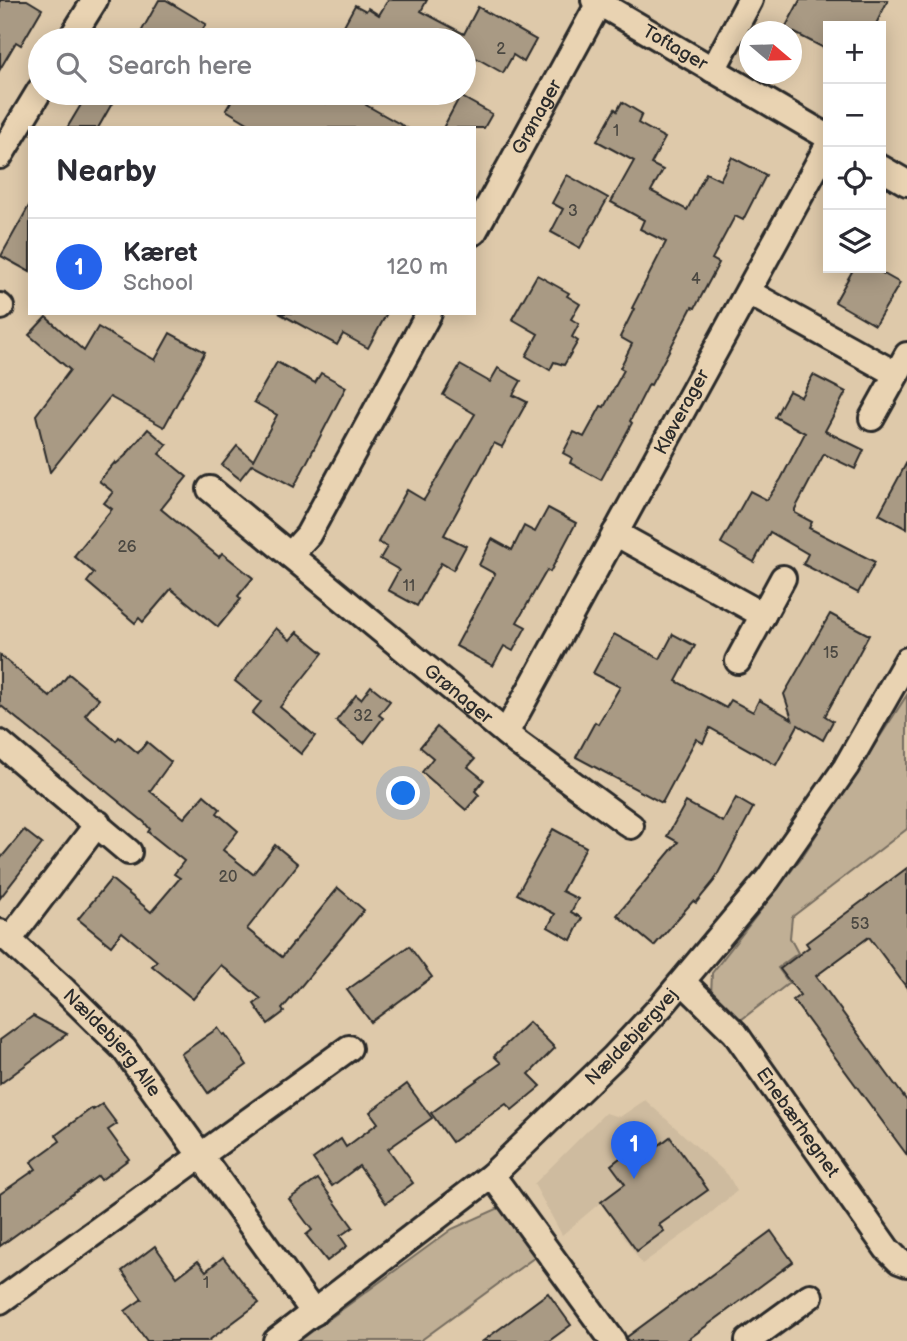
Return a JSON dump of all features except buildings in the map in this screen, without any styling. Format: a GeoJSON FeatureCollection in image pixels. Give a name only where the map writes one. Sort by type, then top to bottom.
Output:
{"type":"FeatureCollection","features":[{"type":"Feature","properties":{"kind":"street"},"geometry":{"type":"LineString","coordinates":[[78,28],[95,0]]}},
{"type":"Feature","properties":{"kind":"street"},"geometry":{"type":"LineString","coordinates":[[713,70],[750,0]]}},
{"type":"Feature","properties":{"kind":"street","name":"Toftager"},"geometry":{"type":"LineString","coordinates":[[596,2],[823,134]]}},
{"type":"Feature","properties":{"kind":"street","name":"Grønager"},"geometry":{"type":"LineString","coordinates":[[476,228],[596,2]]}},
{"type":"Feature","properties":{"kind":"street"},"geometry":{"type":"LineString","coordinates":[[0,156],[31,105]]}},
{"type":"Feature","properties":{"kind":"street","name":"Kløverager"},"geometry":{"type":"LineString","coordinates":[[506,733],[827,147]]}},
{"type":"Feature","properties":{"kind":"street"},"geometry":{"type":"LineString","coordinates":[[886,171],[907,183]]}},
{"type":"Feature","properties":{"kind":"street"},"geometry":{"type":"LineString","coordinates":[[748,292],[902,364],[872,418]]}},
{"type":"Feature","properties":{"kind":"street"},"geometry":{"type":"LineString","coordinates":[[290,555],[308,534],[428,315]]}},
{"type":"Feature","properties":{"kind":"street","name":"Grønager"},"geometry":{"type":"LineString","coordinates":[[210,489],[506,733],[631,826]]}},
{"type":"Feature","properties":{"kind":"street"},"geometry":{"type":"LineString","coordinates":[[615,533],[763,615]]}},
{"type":"Feature","properties":{"kind":"street"},"geometry":{"type":"LineString","coordinates":[[738,661],[783,578]]}},
{"type":"Feature","properties":{"kind":"street","name":"Nældebjergvej"},"geometry":{"type":"LineString","coordinates":[[276,1341],[492,1175],[614,1057],[683,982],[768,879],[846,767],[907,660]]}},
{"type":"Feature","properties":{"kind":"street"},"geometry":{"type":"LineString","coordinates":[[0,743],[130,852]]}},
{"type":"Feature","properties":{"kind":"street","name":"Nældebjerg Alle"},"geometry":{"type":"LineString","coordinates":[[98,823],[5,936],[124,1049],[314,1313]]}},
{"type":"Feature","properties":{"kind":"street","name":"Enebærhegnet"},"geometry":{"type":"LineString","coordinates":[[683,982],[735,1033],[887,1249],[899,1261],[907,1264]]}},
{"type":"Feature","properties":{"kind":"street"},"geometry":{"type":"LineString","coordinates":[[0,1301],[349,1048]]}},
{"type":"Feature","properties":{"kind":"street"},"geometry":{"type":"LineString","coordinates":[[492,1175],[610,1340]]}},
{"type":"Feature","properties":{"kind":"street"},"geometry":{"type":"LineString","coordinates":[[748,1341],[810,1296]]}},
{"type":"Feature","properties":{"kind":"shaded area"},"geometry":{"type":"Polygon","coordinates":[[[907,695],[907,829],[792,917],[790,938],[798,953],[778,968],[789,983],[737,1023],[711,995],[712,973],[802,857],[907,695]]]}},
{"type":"Feature","properties":{"kind":"shaded area"},"geometry":{"type":"Polygon","coordinates":[[[645,1100],[728,1175],[737,1191],[694,1227],[642,1264],[601,1202],[562,1235],[534,1184],[605,1113],[620,1117],[645,1100]]]}},
{"type":"Feature","properties":{"kind":"shaded area"},"geometry":{"type":"Polygon","coordinates":[[[499,1208],[535,1257],[420,1341],[299,1341],[452,1229],[499,1208]]]}},
{"type":"Feature","properties":{"kind":"place","name":"Kæret"},"geometry":{"type":"Point","coordinates":[634,1179]}}]}
